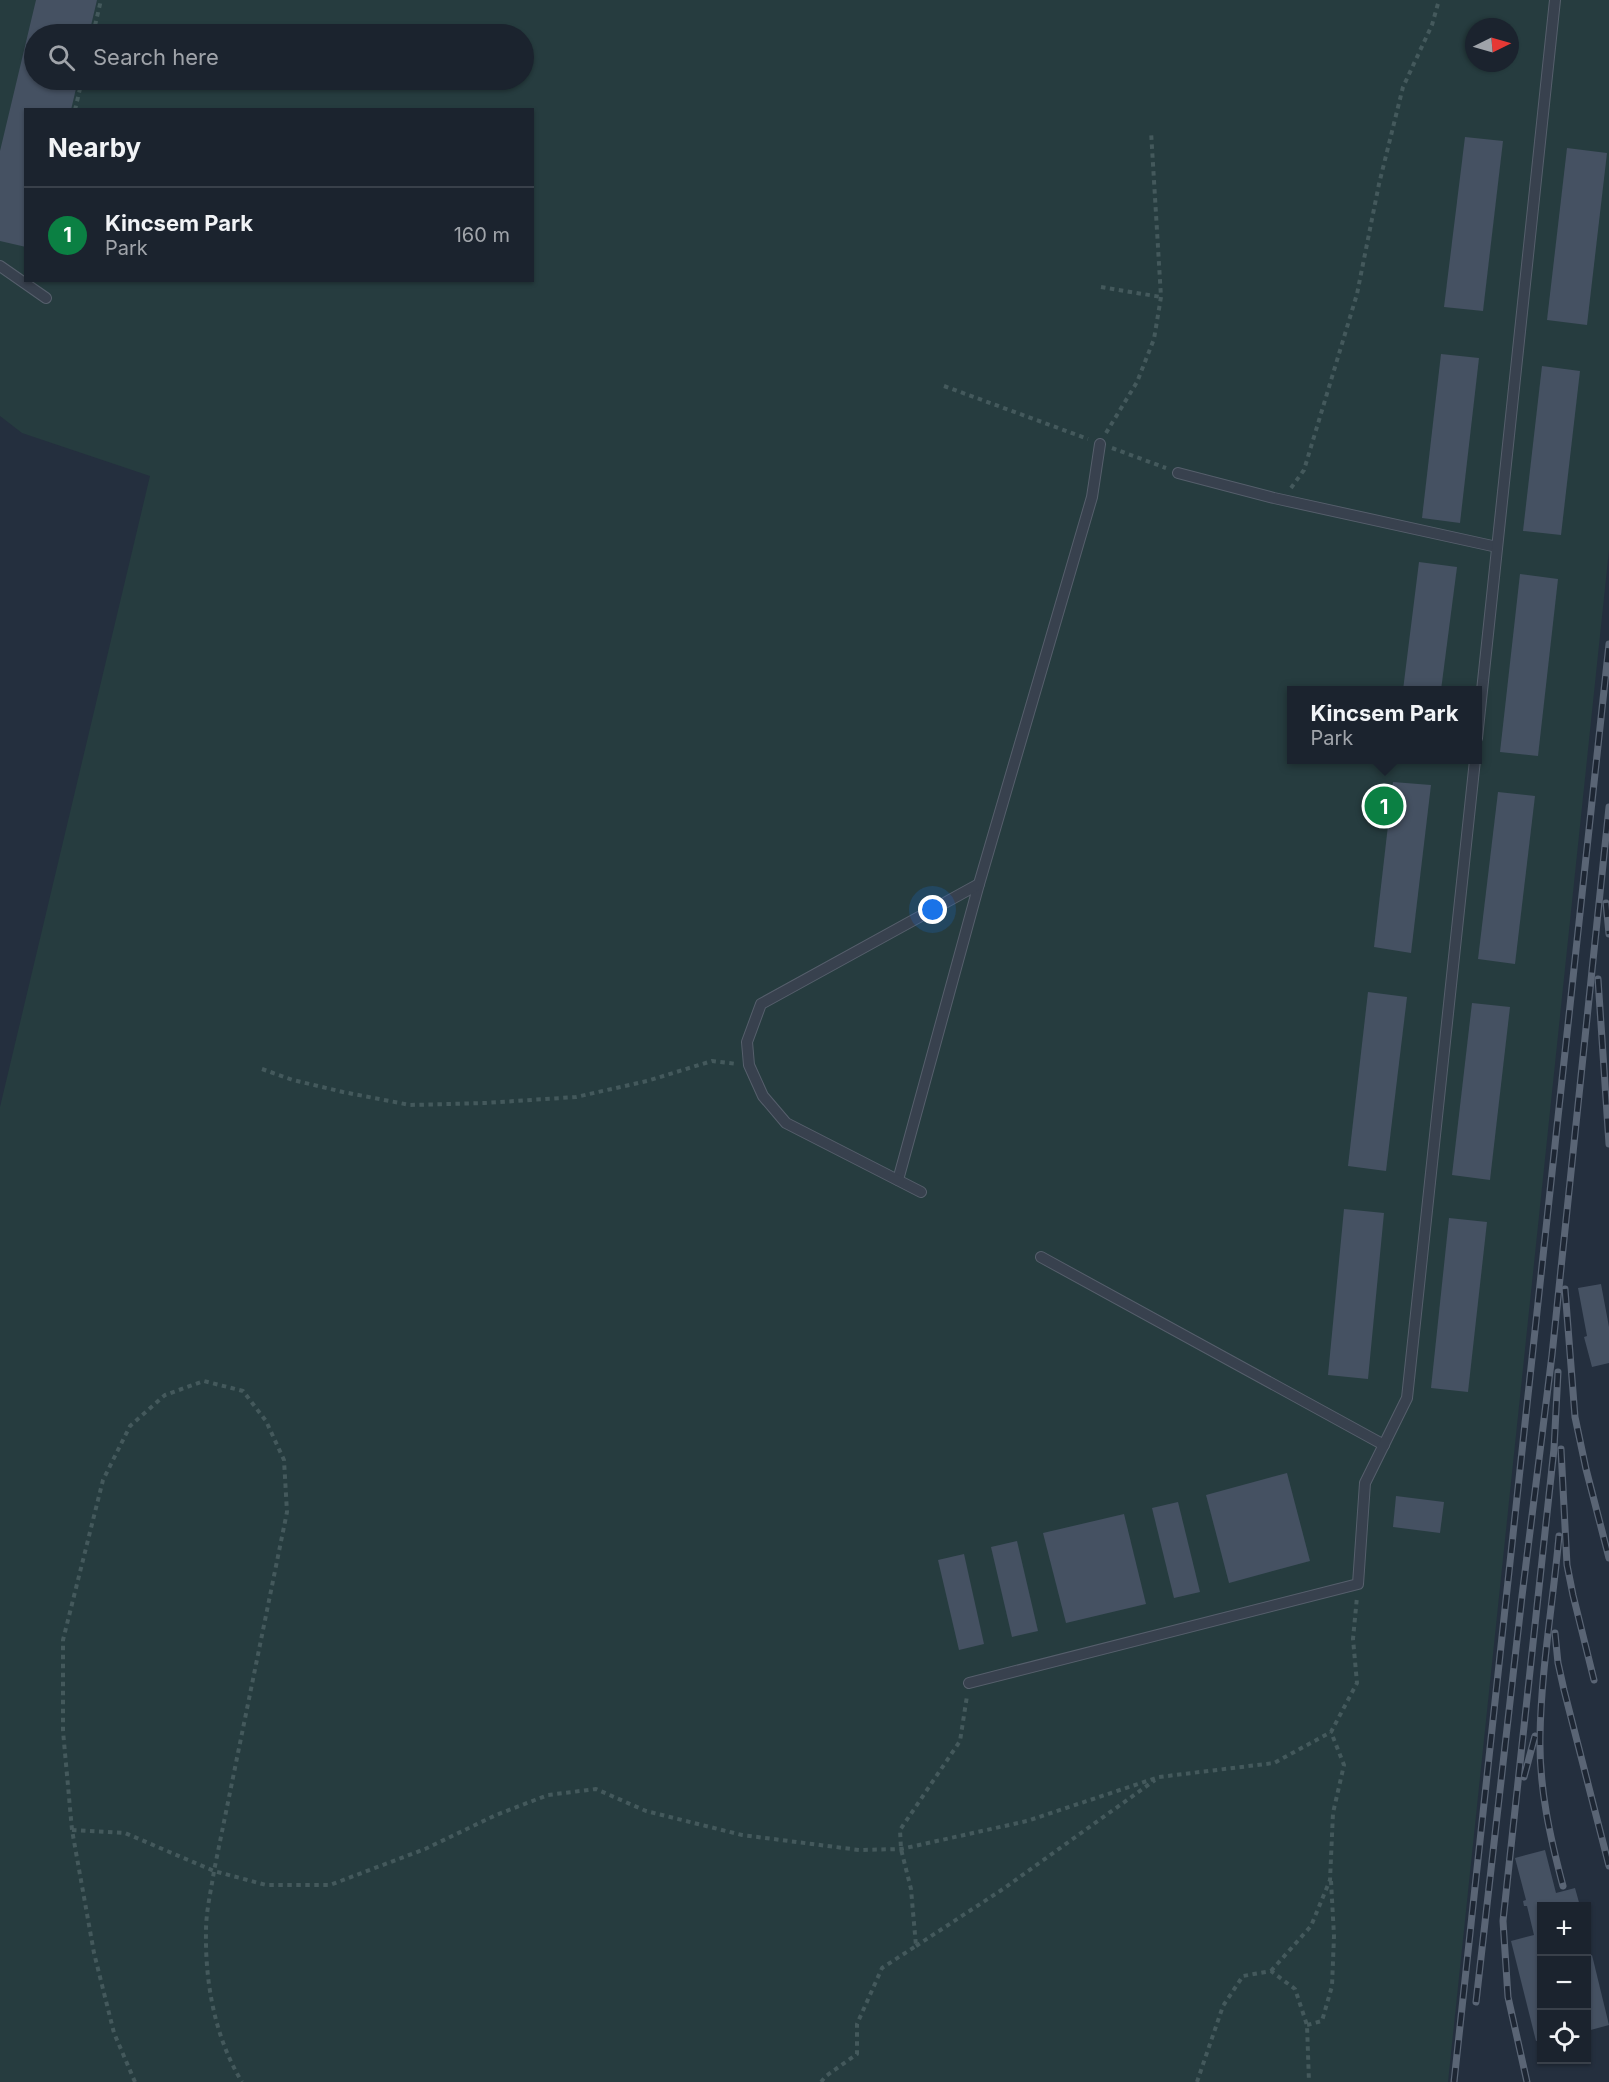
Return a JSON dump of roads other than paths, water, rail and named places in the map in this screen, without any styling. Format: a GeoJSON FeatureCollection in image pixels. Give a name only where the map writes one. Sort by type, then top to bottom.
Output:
{"type":"FeatureCollection","features":[{"type":"Feature","properties":{"kind":"lane"},"geometry":{"type":"LineString","coordinates":[[1482,690],[1555,0]]}},
{"type":"Feature","properties":{"kind":"lane"},"geometry":{"type":"LineString","coordinates":[[0,266],[46,298]]}},
{"type":"Feature","properties":{"kind":"lane"},"geometry":{"type":"LineString","coordinates":[[898,1180],[979,884],[1092,497],[1100,444]]}},
{"type":"Feature","properties":{"kind":"lane"},"geometry":{"type":"LineString","coordinates":[[1178,473],[1282,500],[1497,547]]}},
{"type":"Feature","properties":{"kind":"lane"},"geometry":{"type":"LineString","coordinates":[[969,1683],[1358,1584],[1365,1483],[1407,1398],[1474,764]]}},
{"type":"Feature","properties":{"kind":"lane"},"geometry":{"type":"LineString","coordinates":[[921,1192],[786,1123],[764,1096],[749,1065],[747,1042],[761,1004],[979,884]]}},
{"type":"Feature","properties":{"kind":"lane"},"geometry":{"type":"LineString","coordinates":[[1041,1257],[1384,1445]]}},
{"type":"Feature","properties":{"kind":"railway"},"geometry":{"type":"LineString","coordinates":[[1454,2082],[1609,644]]}},
{"type":"Feature","properties":{"kind":"railway"},"geometry":{"type":"LineString","coordinates":[[1476,2002],[1552,1355],[1609,807]]}},
{"type":"Feature","properties":{"kind":"railway"},"geometry":{"type":"LineString","coordinates":[[1606,903],[1609,934]]}},
{"type":"Feature","properties":{"kind":"railway"},"geometry":{"type":"LineString","coordinates":[[1598,979],[1609,1144]]}},
{"type":"Feature","properties":{"kind":"railway"},"geometry":{"type":"LineString","coordinates":[[1565,1289],[1575,1417],[1609,1558]]}},
{"type":"Feature","properties":{"kind":"railway"},"geometry":{"type":"LineString","coordinates":[[1527,2082],[1508,1997],[1503,1921],[1554,1449],[1558,1372]]}},
{"type":"Feature","properties":{"kind":"railway"},"geometry":{"type":"LineString","coordinates":[[1561,1449],[1567,1565],[1594,1680]]}},
{"type":"Feature","properties":{"kind":"railway"},"geometry":{"type":"LineString","coordinates":[[1559,1536],[1543,1687],[1540,1756],[1546,1812],[1563,1886]]}},
{"type":"Feature","properties":{"kind":"railway"},"geometry":{"type":"LineString","coordinates":[[1555,1633],[1564,1690],[1609,1866]]}},
{"type":"Feature","properties":{"kind":"railway"},"geometry":{"type":"LineString","coordinates":[[1524,1777],[1535,1736]]}},
{"type":"Feature","properties":{"kind":"place","name":"Kincsem Park"},"geometry":{"type":"Point","coordinates":[1384,806]}}]}
